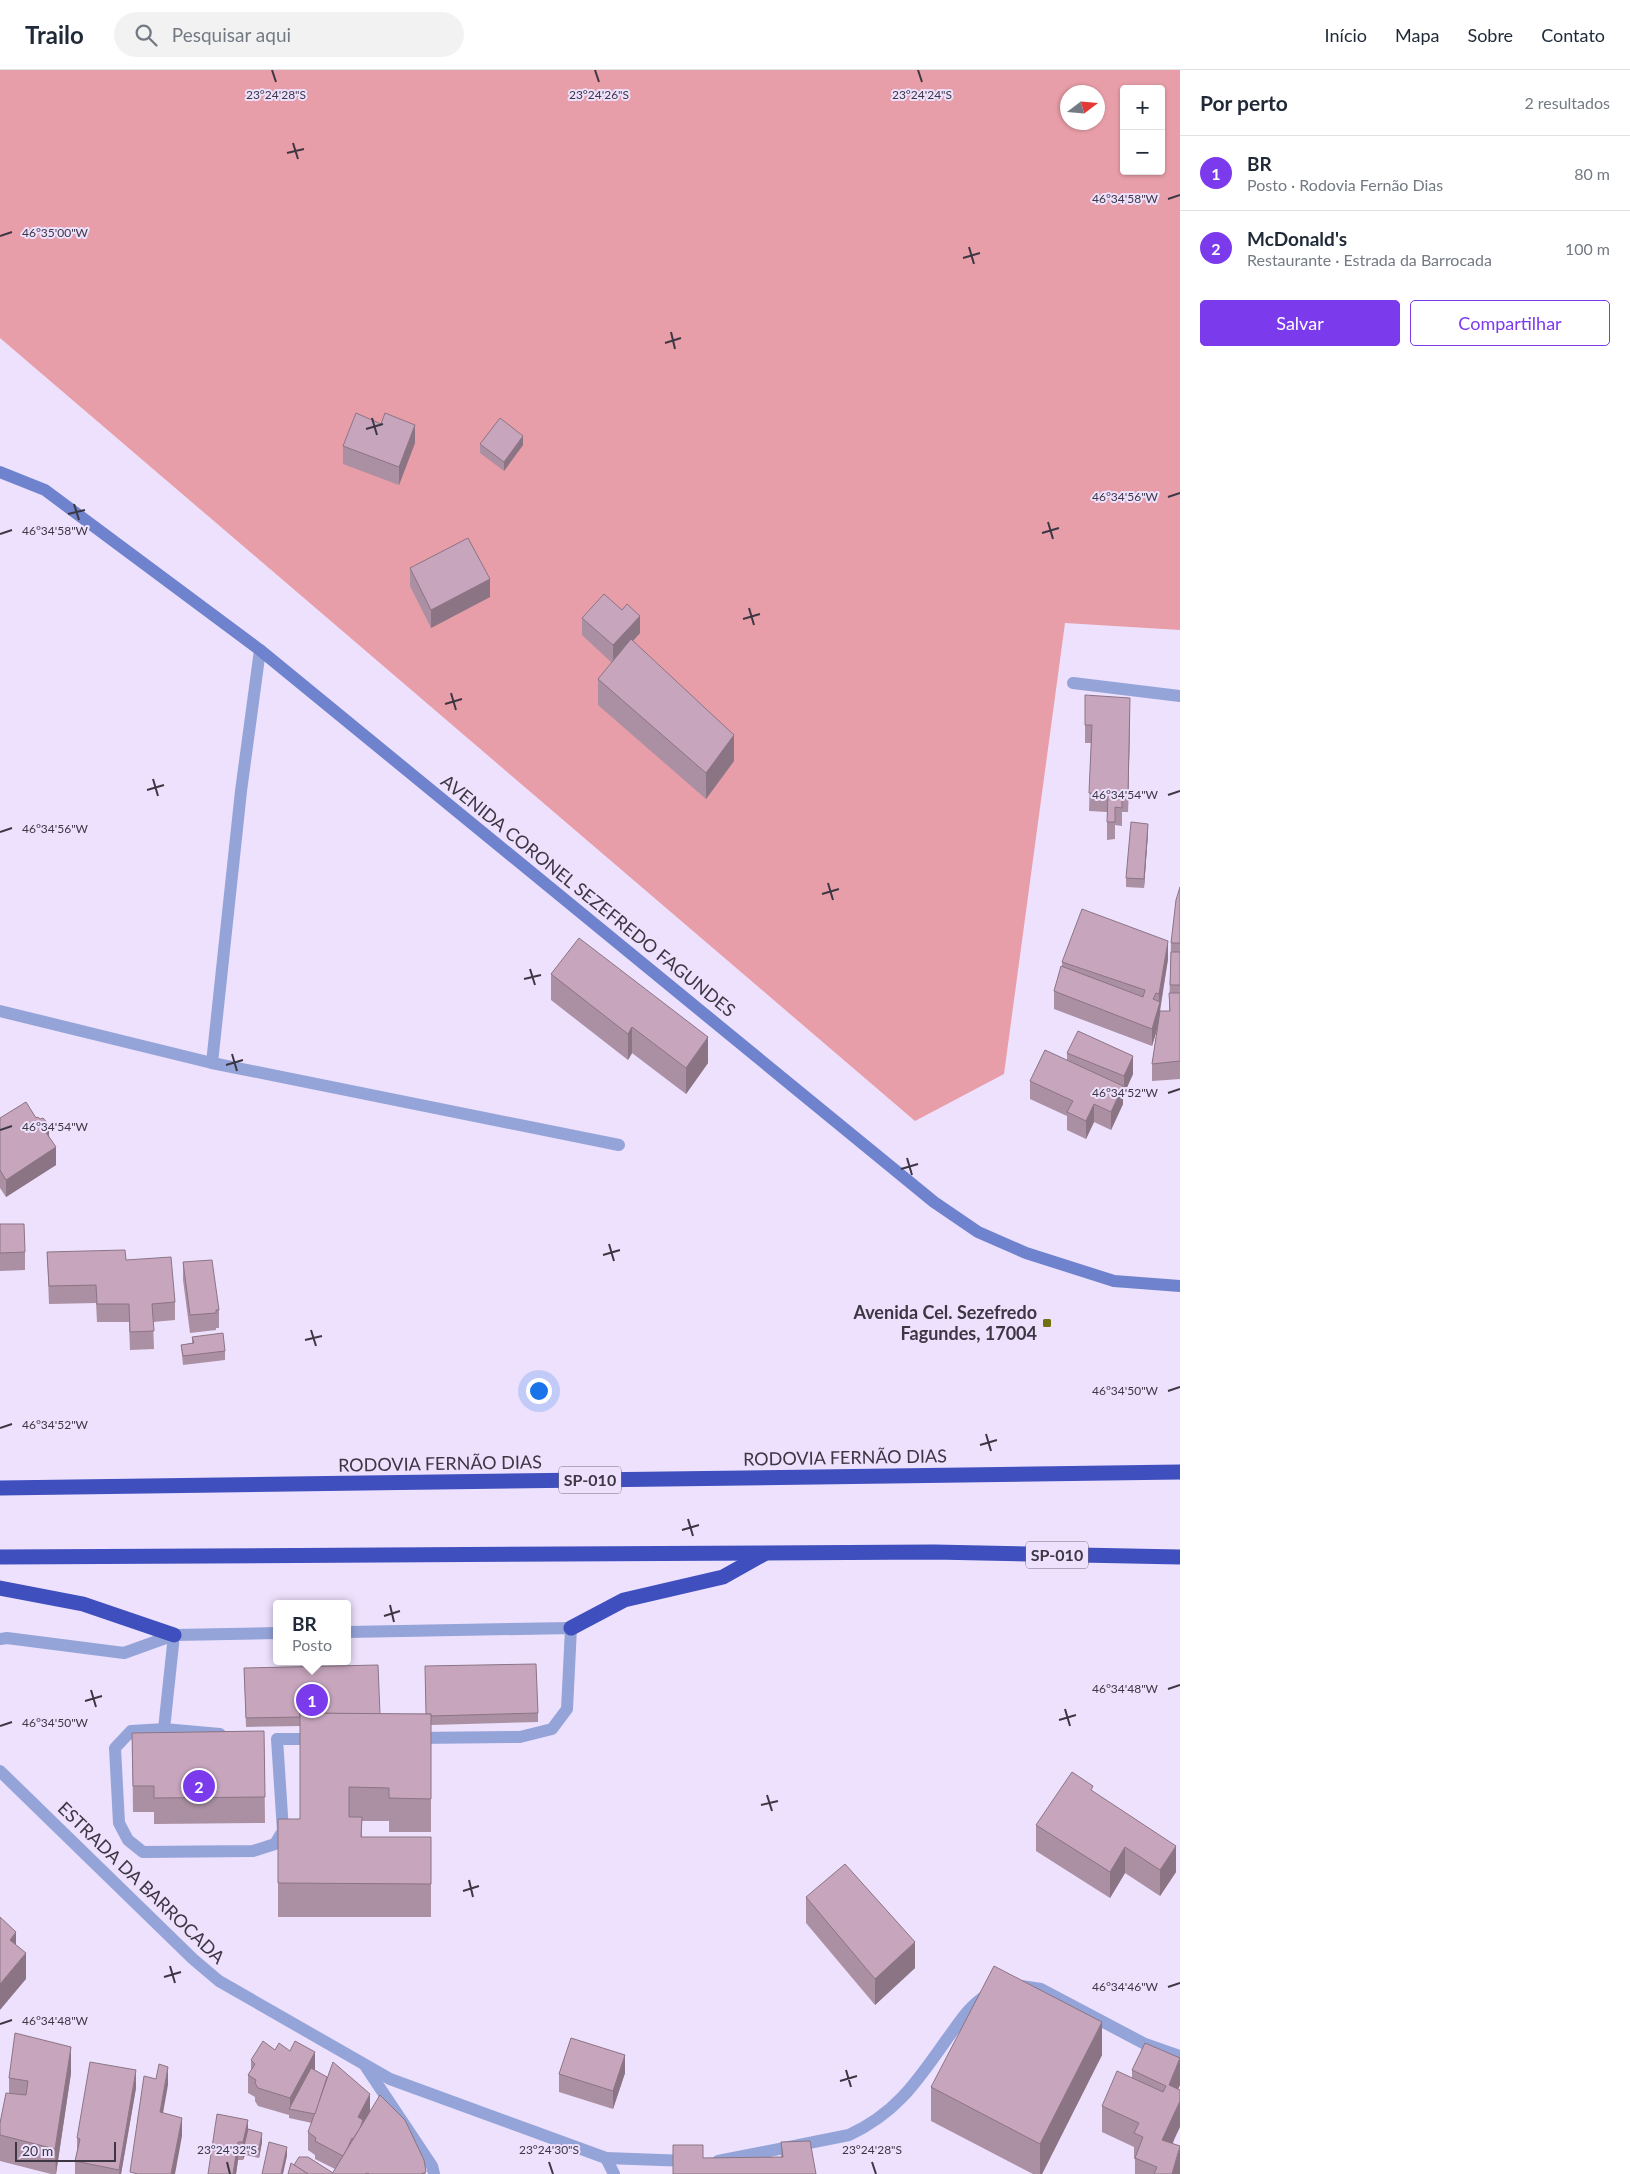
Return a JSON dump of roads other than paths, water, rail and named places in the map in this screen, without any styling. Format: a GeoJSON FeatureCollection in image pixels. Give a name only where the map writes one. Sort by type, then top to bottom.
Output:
{"type":"FeatureCollection","features":[{"type":"Feature","properties":{"kind":"highway","name":"RODOVIA FERNÃO DIAS"},"geometry":{"type":"LineString","coordinates":[[0,1488],[1180,1472]]}},
{"type":"Feature","properties":{"kind":"highway","name":"SP-010"},"geometry":{"type":"LineString","coordinates":[[0,1557],[934,1552],[1180,1557]]}},
{"type":"Feature","properties":{"kind":"highway"},"geometry":{"type":"LineString","coordinates":[[571,1628],[624,1600],[723,1577],[765,1553]]}},
{"type":"Feature","properties":{"kind":"highway"},"geometry":{"type":"LineString","coordinates":[[0,1588],[83,1604],[174,1635]]}},
{"type":"Feature","properties":{"kind":"main road","name":"AVENIDA CORONEL SEZEFREDO FAGUNDES"},"geometry":{"type":"LineString","coordinates":[[0,472],[44,490],[260,650],[934,1202],[978,1232],[1026,1253],[1114,1280],[1180,1286]]}},
{"type":"Feature","properties":{"kind":"street"},"geometry":{"type":"LineString","coordinates":[[212,1063],[241,791],[260,650]]}},
{"type":"Feature","properties":{"kind":"street"},"geometry":{"type":"LineString","coordinates":[[1073,683],[1180,696]]}},
{"type":"Feature","properties":{"kind":"street"},"geometry":{"type":"LineString","coordinates":[[0,1011],[212,1063],[619,1145]]}},
{"type":"Feature","properties":{"kind":"street"},"geometry":{"type":"LineString","coordinates":[[351,1632],[571,1628],[567,1709],[552,1729],[520,1737],[403,1738]]}},
{"type":"Feature","properties":{"kind":"street"},"geometry":{"type":"LineString","coordinates":[[0,1639],[7,1638],[124,1653],[174,1635],[273,1633]]}},
{"type":"Feature","properties":{"kind":"street"},"geometry":{"type":"LineString","coordinates":[[164,1729],[174,1635]]}},
{"type":"Feature","properties":{"kind":"street"},"geometry":{"type":"LineString","coordinates":[[230,1735],[164,1729],[131,1731],[115,1748],[119,1823],[128,1840],[143,1852],[253,1851],[276,1844],[283,1830],[272,1739],[326,1739]]}},
{"type":"Feature","properties":{"kind":"street","name":"ESTRADA DA BARROCADA"},"geometry":{"type":"LineString","coordinates":[[0,1771],[193,1959],[219,1981],[390,2079],[606,2158],[714,2162],[849,2135],[880,2118],[909,2092],[973,2004],[1004,1987],[1018,1986],[1040,1989],[1145,2044],[1180,2056]]}},
{"type":"Feature","properties":{"kind":"street"},"geometry":{"type":"LineString","coordinates":[[364,2065],[432,2166],[434,2174]]}},
{"type":"Feature","properties":{"kind":"street"},"geometry":{"type":"LineString","coordinates":[[606,2158],[614,2174]]}},
{"type":"Feature","properties":{"kind":"place","name":"Avenida Cel. Sezefredo Fagundes, 17004"},"geometry":{"type":"Point","coordinates":[1047,1323]}},
{"type":"Feature","properties":{"kind":"place","name":"BR"},"geometry":{"type":"Point","coordinates":[312,1700]}},
{"type":"Feature","properties":{"kind":"place","name":"McDonald's"},"geometry":{"type":"Point","coordinates":[199,1786]}}]}
